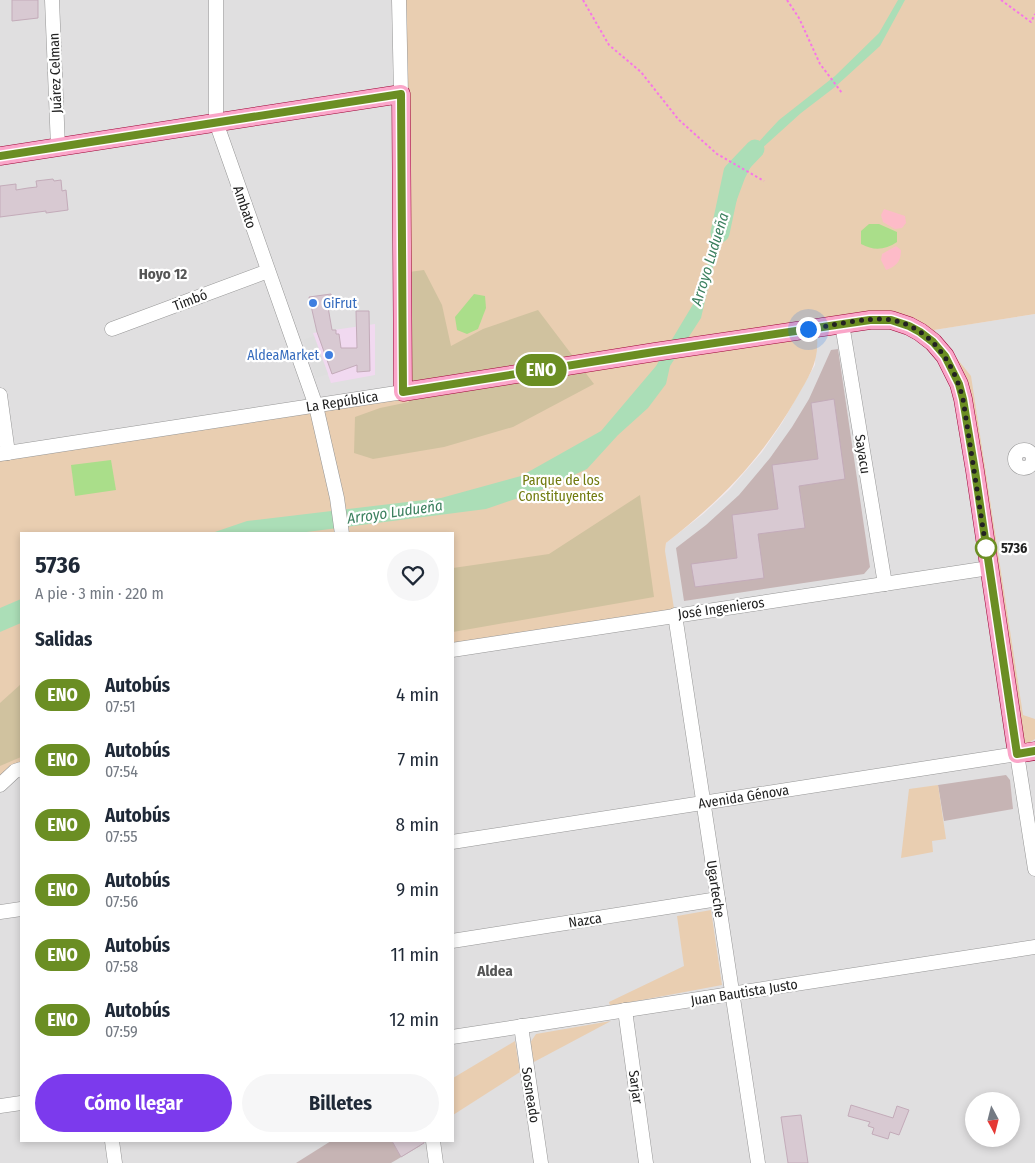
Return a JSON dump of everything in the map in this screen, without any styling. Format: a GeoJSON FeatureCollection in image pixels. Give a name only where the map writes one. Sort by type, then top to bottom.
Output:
{"type":"FeatureCollection","features":[{"type":"Feature","properties":{"kind":"main road"},"geometry":{"type":"LineString","coordinates":[[0,156],[401,94],[403,392]]}},
{"type":"Feature","properties":{"kind":"main road","name":"La República"},"geometry":{"type":"LineString","coordinates":[[403,392],[870,320],[891,320],[920,332],[933,342],[945,356],[959,384],[965,408],[1017,752]]}},
{"type":"Feature","properties":{"kind":"main road"},"geometry":{"type":"LineString","coordinates":[[1017,752],[1035,739]]}},
{"type":"Feature","properties":{"kind":"main road","name":"Avenida Génova"},"geometry":{"type":"LineString","coordinates":[[1017,752],[1035,751]]}},
{"type":"Feature","properties":{"kind":"street","name":"Juárez Celman"},"geometry":{"type":"LineString","coordinates":[[52,0],[58,147]]}},
{"type":"Feature","properties":{"kind":"street","name":"Ambato"},"geometry":{"type":"LineString","coordinates":[[216,0],[216,122],[316,406],[337,498],[342,532]]}},
{"type":"Feature","properties":{"kind":"street"},"geometry":{"type":"LineString","coordinates":[[399,0],[401,94]]}},
{"type":"Feature","properties":{"kind":"street","name":"Timbó"},"geometry":{"type":"LineString","coordinates":[[112,329],[268,271]]}},
{"type":"Feature","properties":{"kind":"street","name":"Sayacu"},"geometry":{"type":"LineString","coordinates":[[842,324],[885,584]]}},
{"type":"Feature","properties":{"kind":"street","name":"La República"},"geometry":{"type":"LineString","coordinates":[[4,453],[403,392]]}},
{"type":"Feature","properties":{"kind":"street"},"geometry":{"type":"LineString","coordinates":[[0,395],[4,453]]}},
{"type":"Feature","properties":{"kind":"street","name":"José Ingenieros"},"geometry":{"type":"LineString","coordinates":[[454,650],[989,568]]}},
{"type":"Feature","properties":{"kind":"street","name":"Ugarteche"},"geometry":{"type":"LineString","coordinates":[[675,615],[758,1163]]}},
{"type":"Feature","properties":{"kind":"street"},"geometry":{"type":"LineString","coordinates":[[1017,752],[1035,869]]}},
{"type":"Feature","properties":{"kind":"street","name":"Avenida Génova"},"geometry":{"type":"LineString","coordinates":[[454,842],[1017,752]]}},
{"type":"Feature","properties":{"kind":"street"},"geometry":{"type":"LineString","coordinates":[[0,785],[20,770]]}},
{"type":"Feature","properties":{"kind":"street","name":"Nazca"},"geometry":{"type":"LineString","coordinates":[[454,941],[718,900]]}},
{"type":"Feature","properties":{"kind":"street"},"geometry":{"type":"LineString","coordinates":[[0,912],[20,909]]}},
{"type":"Feature","properties":{"kind":"street","name":"Juan Bautista Justo"},"geometry":{"type":"LineString","coordinates":[[454,1037],[1035,947]]}},
{"type":"Feature","properties":{"kind":"street","name":"Sarjar"},"geometry":{"type":"LineString","coordinates":[[625,1010],[646,1163]]}},
{"type":"Feature","properties":{"kind":"street","name":"Sosneado"},"geometry":{"type":"LineString","coordinates":[[521,1026],[541,1163]]}},
{"type":"Feature","properties":{"kind":"street"},"geometry":{"type":"LineString","coordinates":[[0,1106],[20,1103]]}},
{"type":"Feature","properties":{"kind":"street"},"geometry":{"type":"LineString","coordinates":[[112,1142],[115,1163]]}},
{"type":"Feature","properties":{"kind":"street"},"geometry":{"type":"LineString","coordinates":[[432,1142],[436,1163]]}},
{"type":"Feature","properties":{"kind":"path"},"geometry":{"type":"LineString","coordinates":[[583,0],[609,45],[642,72],[678,119],[717,154],[764,181]]}},
{"type":"Feature","properties":{"kind":"path"},"geometry":{"type":"LineString","coordinates":[[787,0],[799,18],[820,64],[842,93]]}},
{"type":"Feature","properties":{"kind":"path"},"geometry":{"type":"LineString","coordinates":[[1001,0],[1035,25]]}},
{"type":"Feature","properties":{"kind":"path"},"geometry":{"type":"LineString","coordinates":[[1031,22],[1035,14]]}},
{"type":"Feature","properties":{"kind":"shaded area"},"geometry":{"type":"Polygon","coordinates":[[[0,0],[399,0],[403,392],[0,454],[0,0]]]}},
{"type":"Feature","properties":{"kind":"shaded area"},"geometry":{"type":"Polygon","coordinates":[[[424,270],[442,305],[451,346],[483,329],[538,310],[594,384],[513,427],[444,447],[373,459],[354,453],[355,417],[380,408],[409,402],[409,272],[424,270]]]}},
{"type":"Feature","properties":{"kind":"shaded area"},"geometry":{"type":"Polygon","coordinates":[[[1035,314],[1035,1163],[0,1163],[0,785],[20,770],[20,1142],[454,1142],[454,650],[665,551],[666,543],[703,514],[729,490],[762,452],[782,423],[815,365],[816,328],[870,320],[933,330],[1035,314]]]}},
{"type":"Feature","properties":{"kind":"shaded area"},"geometry":{"type":"Polygon","coordinates":[[[375,324],[375,375],[331,383],[313,333],[375,324]]]}},
{"type":"Feature","properties":{"kind":"shaded area"},"geometry":{"type":"Polygon","coordinates":[[[314,336],[328,374],[316,378],[303,340],[314,336]]]}},
{"type":"Feature","properties":{"kind":"shaded area"},"geometry":{"type":"Polygon","coordinates":[[[838,349],[870,567],[864,574],[684,601],[676,548],[706,525],[739,495],[770,458],[809,399],[831,350],[838,349]]]}},
{"type":"Feature","properties":{"kind":"shaded area"},"geometry":{"type":"Polygon","coordinates":[[[640,495],[654,597],[454,632],[454,568],[549,554],[640,495]]]}},
{"type":"Feature","properties":{"kind":"shaded area"},"geometry":{"type":"Polygon","coordinates":[[[20,685],[20,757],[0,766],[0,703],[20,685]]]}},
{"type":"Feature","properties":{"kind":"shaded area"},"geometry":{"type":"Polygon","coordinates":[[[1006,775],[1010,780],[1013,809],[944,821],[938,785],[1006,775]]]}},
{"type":"Feature","properties":{"kind":"shaded area"},"geometry":{"type":"Polygon","coordinates":[[[329,1142],[419,1142],[420,1146],[391,1163],[296,1163],[329,1142]]]}},
{"type":"Feature","properties":{"kind":"green space","name":"Parque de los Constituyentes"},"geometry":{"type":"Polygon","coordinates":[[[399,0],[1035,0],[1035,314],[934,330],[971,376],[1023,715],[1035,719],[1035,739],[1017,750],[959,384],[909,326],[816,328],[817,349],[814,365],[796,399],[768,442],[722,495],[666,543],[665,551],[675,615],[454,650],[454,532],[20,532],[20,770],[0,785],[0,454],[403,392],[399,0]]]}},
{"type":"Feature","properties":{"kind":"green space"},"geometry":{"type":"Polygon","coordinates":[[[869,224],[879,224],[897,232],[897,242],[879,249],[861,244],[861,231],[869,224]]]}},
{"type":"Feature","properties":{"kind":"green space"},"geometry":{"type":"Polygon","coordinates":[[[474,294],[485,296],[486,308],[478,329],[467,334],[457,330],[455,317],[474,294]]]}},
{"type":"Feature","properties":{"kind":"green space"},"geometry":{"type":"Polygon","coordinates":[[[111,460],[116,490],[75,496],[71,465],[111,460]]]}},
{"type":"Feature","properties":{"kind":"green space"},"geometry":{"type":"Polygon","coordinates":[[[938,785],[946,839],[932,841],[933,852],[901,858],[909,789],[938,785]]]}},
{"type":"Feature","properties":{"kind":"green space"},"geometry":{"type":"Polygon","coordinates":[[[711,910],[722,985],[610,1006],[609,1002],[684,966],[677,916],[711,910]]]}},
{"type":"Feature","properties":{"kind":"green space"},"geometry":{"type":"Polygon","coordinates":[[[611,1021],[532,1063],[530,1043],[536,1034],[611,1021]]]}},
{"type":"Feature","properties":{"kind":"green space"},"geometry":{"type":"Polygon","coordinates":[[[515,1041],[520,1072],[454,1114],[454,1077],[515,1041]]]}},
{"type":"Feature","properties":{"kind":"sand"},"geometry":{"type":"Polygon","coordinates":[[[884,209],[905,216],[906,223],[902,228],[895,229],[883,222],[881,215],[884,209]]]}},
{"type":"Feature","properties":{"kind":"sand"},"geometry":{"type":"Polygon","coordinates":[[[896,246],[901,250],[899,260],[896,265],[886,270],[881,260],[882,254],[896,246]]]}},
{"type":"Feature","properties":{"kind":"water","name":"Arroyo Ludueña"},"geometry":{"type":"Polygon","coordinates":[[[898,0],[905,0],[880,46],[759,151],[745,178],[715,258],[701,318],[670,366],[666,384],[648,408],[618,435],[587,469],[539,491],[486,509],[307,532],[215,532],[247,521],[441,498],[521,476],[601,431],[656,366],[698,296],[740,162],[779,120],[835,76],[879,33],[898,0]]]}},
{"type":"Feature","properties":{"kind":"water"},"geometry":{"type":"Polygon","coordinates":[[[20,599],[20,623],[0,632],[0,608],[20,599]]]}},
{"type":"Feature","properties":{"kind":"building"},"geometry":{"type":"Polygon","coordinates":[[[12,0],[38,0],[38,18],[12,21],[12,0]]]}},
{"type":"Feature","properties":{"kind":"building"},"geometry":{"type":"Polygon","coordinates":[[[53,179],[54,181],[61,180],[62,191],[66,190],[68,210],[0,217],[0,186],[16,184],[16,190],[37,187],[36,181],[53,179]]]}},
{"type":"Feature","properties":{"kind":"building"},"geometry":{"type":"Polygon","coordinates":[[[331,294],[333,306],[328,307],[332,330],[336,330],[336,334],[339,334],[341,348],[357,348],[356,311],[369,311],[370,371],[357,372],[357,365],[332,374],[317,332],[309,297],[331,294]]]}},
{"type":"Feature","properties":{"kind":"building"},"geometry":{"type":"Polygon","coordinates":[[[834,399],[845,479],[799,486],[805,528],[758,534],[764,578],[695,587],[691,564],[737,558],[732,515],[778,509],[772,465],[818,459],[811,403],[834,399]]]}},
{"type":"Feature","properties":{"kind":"building"},"geometry":{"type":"Polygon","coordinates":[[[851,1105],[893,1118],[897,1106],[909,1110],[899,1135],[890,1132],[888,1139],[872,1134],[874,1128],[868,1126],[870,1122],[848,1116],[851,1105]]]}},
{"type":"Feature","properties":{"kind":"building"},"geometry":{"type":"Polygon","coordinates":[[[801,1115],[808,1163],[788,1163],[781,1117],[801,1115]]]}},
{"type":"Feature","properties":{"kind":"building"},"geometry":{"type":"Polygon","coordinates":[[[393,1142],[424,1142],[424,1143],[401,1157],[393,1142]]]}},
{"type":"Feature","properties":{"kind":"waterway","name":"Arroyo Ludueña"},"geometry":{"type":"LineString","coordinates":[[720,233],[733,172],[755,149]]}},
{"type":"Feature","properties":{"kind":"bus line","name":"ENO"},"geometry":{"type":"LineString","coordinates":[[0,156],[401,94],[403,392],[870,320],[891,320],[920,332],[933,342],[945,356],[953,368],[959,384],[975,471],[1017,754],[1035,751]]}},
{"type":"Feature","properties":{"kind":"place","name":"GiFrut"},"geometry":{"type":"Point","coordinates":[313,303]}},
{"type":"Feature","properties":{"kind":"place","name":"AldeaMarket"},"geometry":{"type":"Point","coordinates":[329,355]}},
{"type":"Feature","properties":{"kind":"place","name":"5736"},"geometry":{"type":"Point","coordinates":[986,548]}},
{"type":"Feature","properties":{"kind":"district","name":"Hoyo 12"},"geometry":{"type":"Point","coordinates":[163,274]}},
{"type":"Feature","properties":{"kind":"district","name":"Aldea"},"geometry":{"type":"Point","coordinates":[495,971]}},
{"type":"Feature","properties":{"kind":"route"},"geometry":{"type":"LineString","coordinates":[[808,329],[870,320],[891,320],[920,332],[933,342],[945,356],[953,368],[963,399],[986,548]]}}]}
